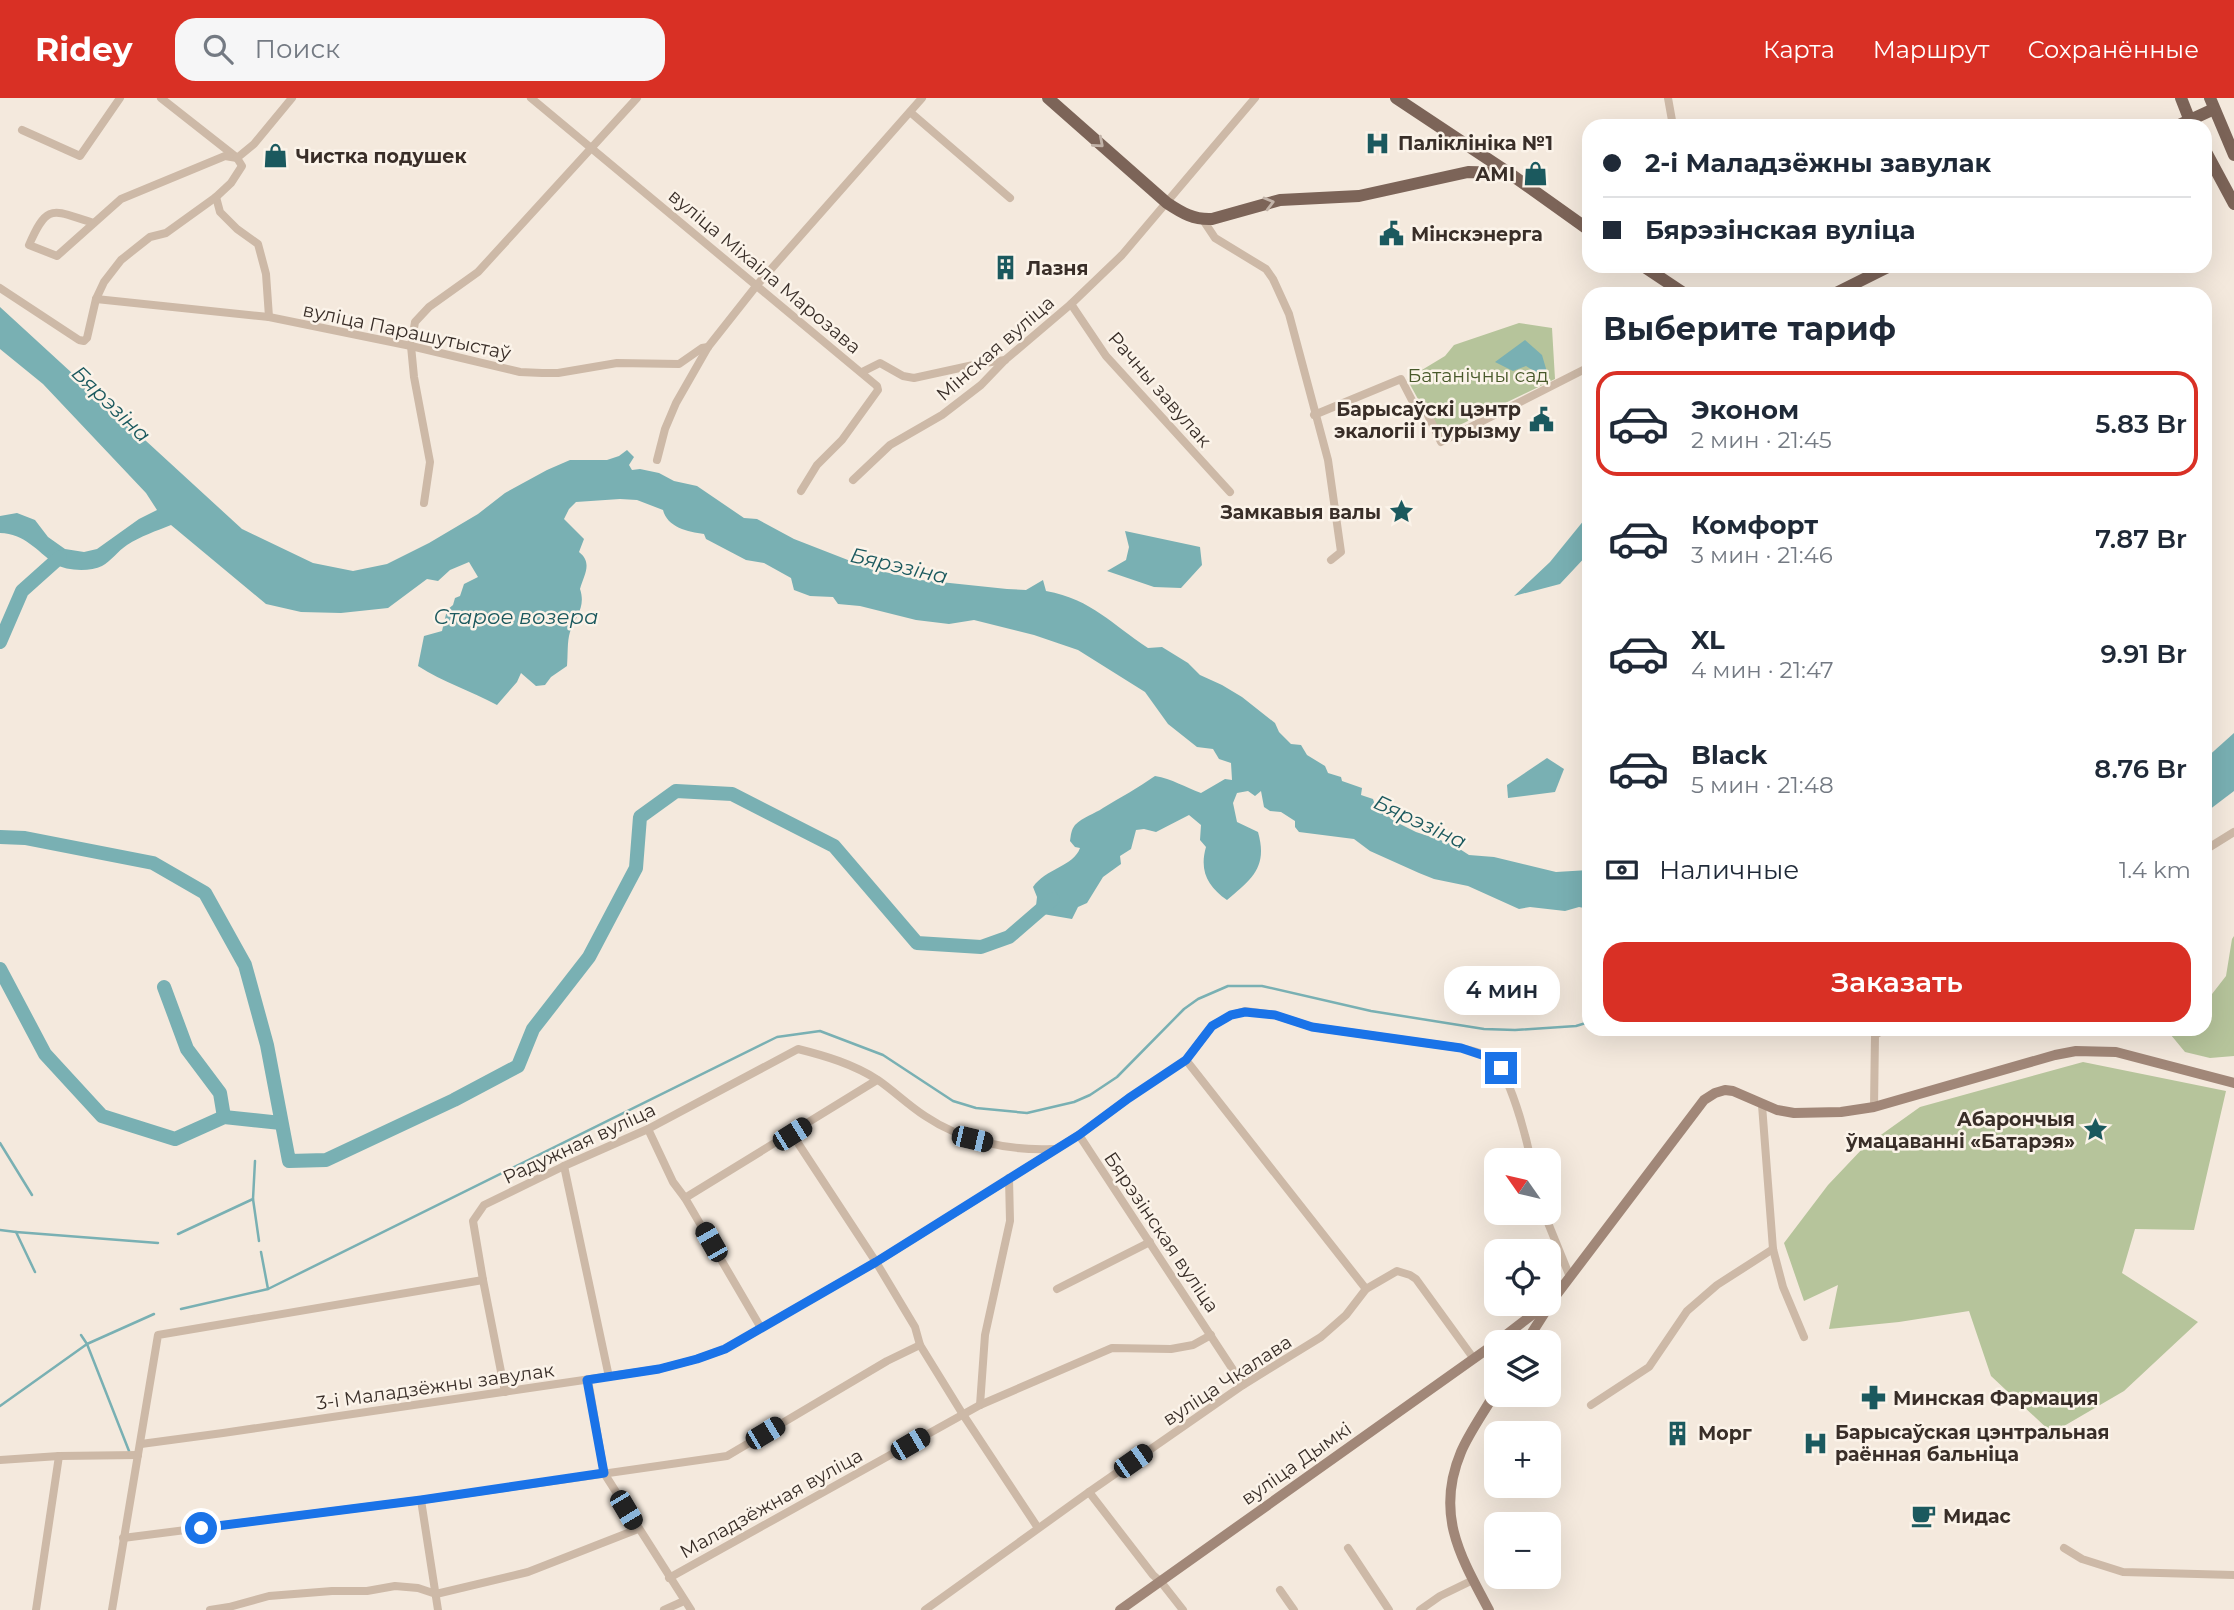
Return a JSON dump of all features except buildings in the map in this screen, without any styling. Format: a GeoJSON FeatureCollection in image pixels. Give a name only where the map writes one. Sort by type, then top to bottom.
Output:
{"type":"FeatureCollection","features":[{"type":"Feature","properties":{"kind":"main road"},"geometry":{"type":"LineString","coordinates":[[1048,98],[1167,203],[1182,213],[1203,220],[1280,200],[1359,197],[1468,172],[1509,173]]}},
{"type":"Feature","properties":{"kind":"main road"},"geometry":{"type":"LineString","coordinates":[[1396,98],[1582,225]]}},
{"type":"Feature","properties":{"kind":"main road"},"geometry":{"type":"LineString","coordinates":[[2181,98],[2185,119]]}},
{"type":"Feature","properties":{"kind":"main road"},"geometry":{"type":"LineString","coordinates":[[2192,119],[2212,104],[2234,155]]}},
{"type":"Feature","properties":{"kind":"main road"},"geometry":{"type":"LineString","coordinates":[[1468,146],[1472,157],[1468,172]]}},
{"type":"Feature","properties":{"kind":"main road"},"geometry":{"type":"LineString","coordinates":[[2212,163],[2234,205]]}},
{"type":"Feature","properties":{"kind":"main road"},"geometry":{"type":"LineString","coordinates":[[1654,273],[1674,287]]}},
{"type":"Feature","properties":{"kind":"main road"},"geometry":{"type":"LineString","coordinates":[[1848,287],[1876,273]]}},
{"type":"Feature","properties":{"kind":"main road"},"geometry":{"type":"LineString","coordinates":[[1561,1288],[1704,1100],[1724,1090],[1733,1091],[1762,1105],[1794,1113],[1841,1112],[1874,1107],[2076,1051],[2116,1052],[2234,1083]]}},
{"type":"Feature","properties":{"kind":"main road","name":"вуліца Дымкі"},"geometry":{"type":"LineString","coordinates":[[1514,1330],[1531,1316]]}},
{"type":"Feature","properties":{"kind":"main road","name":"вуліца Дымкі"},"geometry":{"type":"LineString","coordinates":[[1120,1610],[1484,1352]]}},
{"type":"Feature","properties":{"kind":"main road"},"geometry":{"type":"LineString","coordinates":[[1487,1407],[1461,1451],[1449,1506],[1456,1542],[1489,1610]]}},
{"type":"Feature","properties":{"kind":"street"},"geometry":{"type":"LineString","coordinates":[[22,130],[80,156],[120,98]]}},
{"type":"Feature","properties":{"kind":"street"},"geometry":{"type":"LineString","coordinates":[[0,288],[84,341],[96,299],[104,282],[121,260],[150,237],[166,233],[216,197],[230,183],[242,166],[237,158],[161,98]]}},
{"type":"Feature","properties":{"kind":"street"},"geometry":{"type":"LineString","coordinates":[[94,223],[55,211],[42,218],[29,245],[57,256],[121,200],[225,156],[237,158],[254,144],[292,98]]}},
{"type":"Feature","properties":{"kind":"street","name":"вуліца Міхаіла Марозава"},"geometry":{"type":"LineString","coordinates":[[530,98],[877,386],[878,390],[842,440],[817,465],[801,491]]}},
{"type":"Feature","properties":{"kind":"street"},"geometry":{"type":"LineString","coordinates":[[424,503],[430,462],[414,377],[411,346],[415,322],[429,307],[478,272],[637,98]]}},
{"type":"Feature","properties":{"kind":"street"},"geometry":{"type":"LineString","coordinates":[[657,460],[665,429],[676,403],[708,347],[757,285],[922,98]]}},
{"type":"Feature","properties":{"kind":"street","name":"Мінская вуліца"},"geometry":{"type":"LineString","coordinates":[[853,480],[890,445],[942,415],[981,385],[1005,360],[1071,304],[1122,255],[1255,98]]}},
{"type":"Feature","properties":{"kind":"street"},"geometry":{"type":"LineString","coordinates":[[1668,98],[1672,119]]}},
{"type":"Feature","properties":{"kind":"street"},"geometry":{"type":"LineString","coordinates":[[910,112],[1010,198]]}},
{"type":"Feature","properties":{"kind":"street"},"geometry":{"type":"LineString","coordinates":[[216,197],[220,212],[258,244],[266,274],[269,317]]}},
{"type":"Feature","properties":{"kind":"street"},"geometry":{"type":"LineString","coordinates":[[1203,220],[1215,238],[1266,269],[1289,314],[1328,460],[1341,552],[1331,560]]}},
{"type":"Feature","properties":{"kind":"street","name":"вуліца Парашутыстаў"},"geometry":{"type":"LineString","coordinates":[[96,299],[269,317],[520,372],[558,373],[617,363],[679,364],[702,348],[708,347]]}},
{"type":"Feature","properties":{"kind":"street","name":"Рачны завулак"},"geometry":{"type":"LineString","coordinates":[[1071,304],[1106,356],[1230,492]]}},
{"type":"Feature","properties":{"kind":"street"},"geometry":{"type":"LineString","coordinates":[[862,372],[880,363],[903,376],[914,378],[1005,360]]}},
{"type":"Feature","properties":{"kind":"street"},"geometry":{"type":"LineString","coordinates":[[1314,415],[1401,379],[1415,406],[1423,405],[1441,442],[1582,371]]}},
{"type":"Feature","properties":{"kind":"street"},"geometry":{"type":"LineString","coordinates":[[2212,846],[2234,832]]}},
{"type":"Feature","properties":{"kind":"street"},"geometry":{"type":"LineString","coordinates":[[1079,1135],[1186,1060],[1212,1026],[1231,1015],[1245,1012],[1275,1015],[1312,1027],[1420,1041],[1479,1052],[1491,1058],[1501,1068],[1528,1148]]}},
{"type":"Feature","properties":{"kind":"street"},"geometry":{"type":"LineString","coordinates":[[1874,1107],[1875,1036]]}},
{"type":"Feature","properties":{"kind":"street","name":"Радужная вуліца"},"geometry":{"type":"LineString","coordinates":[[505,1392],[472,1221],[484,1205],[648,1129],[798,1049],[831,1058],[877,1080],[925,1116],[972,1139],[1023,1149],[1056,1149]]}},
{"type":"Feature","properties":{"kind":"street"},"geometry":{"type":"LineString","coordinates":[[1186,1060],[1366,1289],[1397,1271],[1410,1275],[1416,1279],[1474,1359]]}},
{"type":"Feature","properties":{"kind":"street"},"geometry":{"type":"LineString","coordinates":[[685,1198],[877,1080]]}},
{"type":"Feature","properties":{"kind":"street"},"geometry":{"type":"LineString","coordinates":[[1762,1105],[1773,1249],[1783,1287],[1804,1337]]}},
{"type":"Feature","properties":{"kind":"street"},"geometry":{"type":"LineString","coordinates":[[648,1129],[673,1182],[761,1328]]}},
{"type":"Feature","properties":{"kind":"street"},"geometry":{"type":"LineString","coordinates":[[792,1134],[876,1262],[915,1327],[920,1345],[962,1413],[1038,1528]]}},
{"type":"Feature","properties":{"kind":"street","name":"3-і Маладзёжны завулак"},"geometry":{"type":"LineString","coordinates":[[141,1444],[609,1377],[659,1369],[697,1359],[725,1349],[876,1262],[1079,1135]]}},
{"type":"Feature","properties":{"kind":"street","name":"Бярэзінская вуліца"},"geometry":{"type":"LineString","coordinates":[[1079,1135],[1243,1385]]}},
{"type":"Feature","properties":{"kind":"street"},"geometry":{"type":"LineString","coordinates":[[564,1166],[609,1377]]}},
{"type":"Feature","properties":{"kind":"street"},"geometry":{"type":"LineString","coordinates":[[979,1405],[985,1335],[1010,1221],[1009,1178]]}},
{"type":"Feature","properties":{"kind":"street"},"geometry":{"type":"LineString","coordinates":[[1549,1225],[1570,1277]]}},
{"type":"Feature","properties":{"kind":"street"},"geometry":{"type":"LineString","coordinates":[[1057,1289],[1150,1242]]}},
{"type":"Feature","properties":{"kind":"street"},"geometry":{"type":"LineString","coordinates":[[1591,1405],[1649,1367],[1687,1311],[1717,1285],[1773,1249]]}},
{"type":"Feature","properties":{"kind":"street"},"geometry":{"type":"LineString","coordinates":[[112,1610],[158,1335],[483,1280]]}},
{"type":"Feature","properties":{"kind":"street","name":"вуліца Чкалава"},"geometry":{"type":"LineString","coordinates":[[925,1610],[1243,1385],[1321,1337],[1346,1315],[1366,1289]]}},
{"type":"Feature","properties":{"kind":"street","name":"Маладзёжная вуліца"},"geometry":{"type":"LineString","coordinates":[[668,1578],[979,1405],[1111,1348],[1171,1349],[1193,1345],[1211,1335]]}},
{"type":"Feature","properties":{"kind":"street"},"geometry":{"type":"LineString","coordinates":[[123,1538],[421,1500],[727,1456],[887,1361],[920,1345]]}},
{"type":"Feature","properties":{"kind":"street"},"geometry":{"type":"LineString","coordinates":[[587,1380],[604,1473],[668,1578],[691,1610]]}},
{"type":"Feature","properties":{"kind":"street"},"geometry":{"type":"LineString","coordinates":[[0,1460],[138,1455]]}},
{"type":"Feature","properties":{"kind":"street"},"geometry":{"type":"LineString","coordinates":[[36,1610],[59,1456]]}},
{"type":"Feature","properties":{"kind":"street"},"geometry":{"type":"LineString","coordinates":[[1090,1492],[1183,1610]]}},
{"type":"Feature","properties":{"kind":"street"},"geometry":{"type":"LineString","coordinates":[[421,1500],[438,1610]]}},
{"type":"Feature","properties":{"kind":"street"},"geometry":{"type":"LineString","coordinates":[[210,1610],[230,1609],[269,1596],[368,1591],[395,1586],[418,1588],[436,1594],[528,1572],[638,1529]]}},
{"type":"Feature","properties":{"kind":"street"},"geometry":{"type":"LineString","coordinates":[[1348,1548],[1389,1610]]}},
{"type":"Feature","properties":{"kind":"street"},"geometry":{"type":"LineString","coordinates":[[2064,1548],[2082,1559],[2123,1572],[2234,1575]]}},
{"type":"Feature","properties":{"kind":"street"},"geometry":{"type":"LineString","coordinates":[[1420,1610],[1440,1595],[1473,1580]]}},
{"type":"Feature","properties":{"kind":"street"},"geometry":{"type":"LineString","coordinates":[[1280,1590],[1294,1610]]}},
{"type":"Feature","properties":{"kind":"street"},"geometry":{"type":"LineString","coordinates":[[664,1610],[684,1601]]}},
{"type":"Feature","properties":{"kind":"green space","name":"Батанічны сад"},"geometry":{"type":"Polygon","coordinates":[[[1519,323],[1552,328],[1555,379],[1441,434],[1424,400],[1418,399],[1407,379],[1445,356],[1454,345],[1519,323]]]}},
{"type":"Feature","properties":{"kind":"green space"},"geometry":{"type":"Polygon","coordinates":[[[2234,936],[2234,1056],[2210,1058],[2185,1052],[2172,1036],[2212,1036],[2212,994],[2226,976],[2234,936]]]}},
{"type":"Feature","properties":{"kind":"green space"},"geometry":{"type":"Polygon","coordinates":[[[2083,1062],[2226,1091],[2194,1230],[2135,1229],[2122,1273],[2198,1322],[2124,1391],[2052,1433],[1991,1376],[1969,1311],[1829,1329],[1838,1285],[1804,1301],[1784,1243],[1828,1185],[1864,1147],[1920,1107],[2083,1062]]]}},
{"type":"Feature","properties":{"kind":"water","name":"Старое возера"},"geometry":{"type":"Polygon","coordinates":[[[0,307],[242,529],[313,563],[353,571],[387,564],[429,543],[478,514],[505,493],[547,470],[570,460],[607,460],[627,450],[634,457],[629,465],[632,470],[659,473],[674,481],[697,486],[744,518],[757,519],[794,539],[871,569],[921,580],[1007,589],[1026,590],[1043,580],[1046,591],[1077,600],[1148,648],[1162,647],[1188,663],[1200,675],[1242,697],[1275,723],[1279,732],[1291,744],[1301,745],[1307,755],[1325,766],[1328,773],[1362,788],[1361,795],[1373,799],[1375,805],[1394,821],[1416,832],[1452,844],[1469,855],[1494,857],[1556,872],[1582,870],[1582,908],[1565,911],[1530,907],[1519,909],[1468,886],[1419,873],[1370,851],[1354,839],[1299,832],[1295,821],[1281,812],[1270,811],[1264,807],[1261,791],[1255,796],[1248,791],[1237,793],[1233,803],[1237,822],[1258,832],[1261,854],[1256,871],[1227,900],[1215,890],[1207,878],[1204,864],[1206,847],[1200,840],[1201,825],[1189,815],[1156,832],[1136,830],[1131,849],[1120,856],[1121,864],[1103,877],[1087,903],[1078,907],[1072,919],[1043,914],[1036,906],[1037,897],[1033,887],[1077,854],[1080,848],[1070,841],[1078,822],[1155,776],[1201,793],[1225,779],[1232,780],[1231,763],[1219,759],[1213,749],[1197,747],[1168,724],[1145,692],[1078,650],[1034,635],[974,620],[949,624],[916,620],[860,606],[838,604],[833,597],[810,596],[794,590],[791,578],[764,563],[746,560],[706,539],[704,534],[679,528],[669,521],[663,510],[637,500],[576,502],[564,519],[584,539],[579,552],[587,565],[580,589],[581,606],[569,636],[567,666],[551,677],[545,685],[536,686],[521,673],[517,682],[497,705],[418,666],[424,636],[442,631],[447,610],[453,605],[455,598],[460,596],[464,584],[478,577],[469,562],[450,570],[438,581],[427,579],[388,608],[341,613],[301,612],[266,604],[171,525],[132,542],[97,568],[78,570],[55,564],[16,536],[0,533],[0,516],[17,513],[35,520],[48,537],[65,549],[84,552],[97,549],[139,519],[157,510],[146,493],[43,384],[0,349],[0,307]]]}},
{"type":"Feature","properties":{"kind":"water"},"geometry":{"type":"Polygon","coordinates":[[[1525,340],[1542,355],[1547,372],[1540,375],[1526,366],[1513,371],[1495,362],[1525,340]]]}},
{"type":"Feature","properties":{"kind":"water"},"geometry":{"type":"Polygon","coordinates":[[[1582,523],[1582,560],[1560,584],[1514,596],[1550,562],[1582,523]]]}},
{"type":"Feature","properties":{"kind":"water"},"geometry":{"type":"Polygon","coordinates":[[[1125,531],[1200,547],[1202,565],[1181,588],[1154,587],[1107,571],[1126,560],[1129,547],[1125,531]]]}},
{"type":"Feature","properties":{"kind":"water"},"geometry":{"type":"Polygon","coordinates":[[[2234,733],[2234,791],[2212,808],[2212,753],[2234,733]]]}},
{"type":"Feature","properties":{"kind":"water"},"geometry":{"type":"Polygon","coordinates":[[[1547,758],[1564,769],[1555,792],[1508,798],[1507,785],[1547,758]]]}},
{"type":"Feature","properties":{"kind":"waterway"},"geometry":{"type":"LineString","coordinates":[[0,642],[22,591],[60,557]]}},
{"type":"Feature","properties":{"kind":"waterway"},"geometry":{"type":"LineString","coordinates":[[0,837],[25,838],[153,863],[205,893],[245,965],[267,1045],[289,1161],[326,1160],[454,1100],[518,1066],[533,1029],[589,957],[636,868],[640,817],[676,791],[732,794],[834,846],[917,943],[981,947],[1009,937],[1053,899]]}},
{"type":"Feature","properties":{"kind":"waterway"},"geometry":{"type":"LineString","coordinates":[[0,969],[45,1054],[102,1116],[175,1139],[224,1117],[281,1123]]}},
{"type":"Feature","properties":{"kind":"waterway"},"geometry":{"type":"LineString","coordinates":[[268,1289],[777,1037],[820,1031],[883,1055],[953,1101],[976,1108],[1027,1113],[1074,1102],[1090,1095],[1117,1077],[1184,1009],[1198,999],[1228,986],[1262,986],[1371,1011],[1484,1029],[1515,1030],[1582,1024]]}},
{"type":"Feature","properties":{"kind":"waterway"},"geometry":{"type":"LineString","coordinates":[[164,987],[187,1049],[220,1093],[224,1117]]}},
{"type":"Feature","properties":{"kind":"waterway"},"geometry":{"type":"LineString","coordinates":[[0,1143],[32,1195]]}},
{"type":"Feature","properties":{"kind":"waterway"},"geometry":{"type":"LineString","coordinates":[[178,1234],[253,1199],[255,1161]]}},
{"type":"Feature","properties":{"kind":"waterway"},"geometry":{"type":"LineString","coordinates":[[253,1199],[259,1241]]}},
{"type":"Feature","properties":{"kind":"waterway"},"geometry":{"type":"LineString","coordinates":[[0,1230],[16,1232]]}},
{"type":"Feature","properties":{"kind":"waterway"},"geometry":{"type":"LineString","coordinates":[[35,1272],[16,1232],[158,1243]]}},
{"type":"Feature","properties":{"kind":"waterway"},"geometry":{"type":"LineString","coordinates":[[181,1309],[268,1289],[261,1252]]}},
{"type":"Feature","properties":{"kind":"waterway"},"geometry":{"type":"LineString","coordinates":[[81,1335],[87,1344],[154,1314]]}},
{"type":"Feature","properties":{"kind":"waterway"},"geometry":{"type":"LineString","coordinates":[[0,1406],[87,1344],[129,1451]]}},
{"type":"Feature","properties":{"kind":"place","name":"Паліклініка №1"},"geometry":{"type":"Point","coordinates":[1378,143]}},
{"type":"Feature","properties":{"kind":"place","name":"Чистка подушек"},"geometry":{"type":"Point","coordinates":[276,156]}},
{"type":"Feature","properties":{"kind":"place","name":"АМІ"},"geometry":{"type":"Point","coordinates":[1535,174]}},
{"type":"Feature","properties":{"kind":"place","name":"Мінскэнерга"},"geometry":{"type":"Point","coordinates":[1391,234]}},
{"type":"Feature","properties":{"kind":"place","name":"Лазня"},"geometry":{"type":"Point","coordinates":[1006,268]}},
{"type":"Feature","properties":{"kind":"place","name":"Барысаўскі цэнтр экалогіі і турызму"},"geometry":{"type":"Point","coordinates":[1541,420]}},
{"type":"Feature","properties":{"kind":"place","name":"Замкавыя валы"},"geometry":{"type":"Point","coordinates":[1401,512]}},
{"type":"Feature","properties":{"kind":"place","name":"Абарончыя ўмацаванні «Батарэя»"},"geometry":{"type":"Point","coordinates":[2095,1130]}},
{"type":"Feature","properties":{"kind":"place","name":"Минская Фармация"},"geometry":{"type":"Point","coordinates":[1873,1398]}},
{"type":"Feature","properties":{"kind":"place","name":"Морг"},"geometry":{"type":"Point","coordinates":[1678,1433]}},
{"type":"Feature","properties":{"kind":"place","name":"Барысаўская цэнтральная раённая бальніца"},"geometry":{"type":"Point","coordinates":[1815,1443]}},
{"type":"Feature","properties":{"kind":"place","name":"Мидас"},"geometry":{"type":"Point","coordinates":[1923,1516]}},
{"type":"Feature","properties":{"kind":"route"},"geometry":{"type":"LineString","coordinates":[[201,1528],[604,1473],[587,1380],[659,1369],[725,1349],[876,1262],[1079,1135],[1186,1060],[1212,1026],[1231,1015],[1245,1012],[1275,1015],[1312,1027],[1461,1048],[1479,1052],[1491,1058],[1501,1068]]}},
{"type":"Feature","properties":{"kind":"water label","name":"Бярэзіна"},"geometry":{"type":"Point","coordinates":[111,404]}},
{"type":"Feature","properties":{"kind":"water label","name":"Бярэзіна"},"geometry":{"type":"Point","coordinates":[899,566]}},
{"type":"Feature","properties":{"kind":"water label","name":"Бярэзіна"},"geometry":{"type":"Point","coordinates":[1420,822]}}]}
